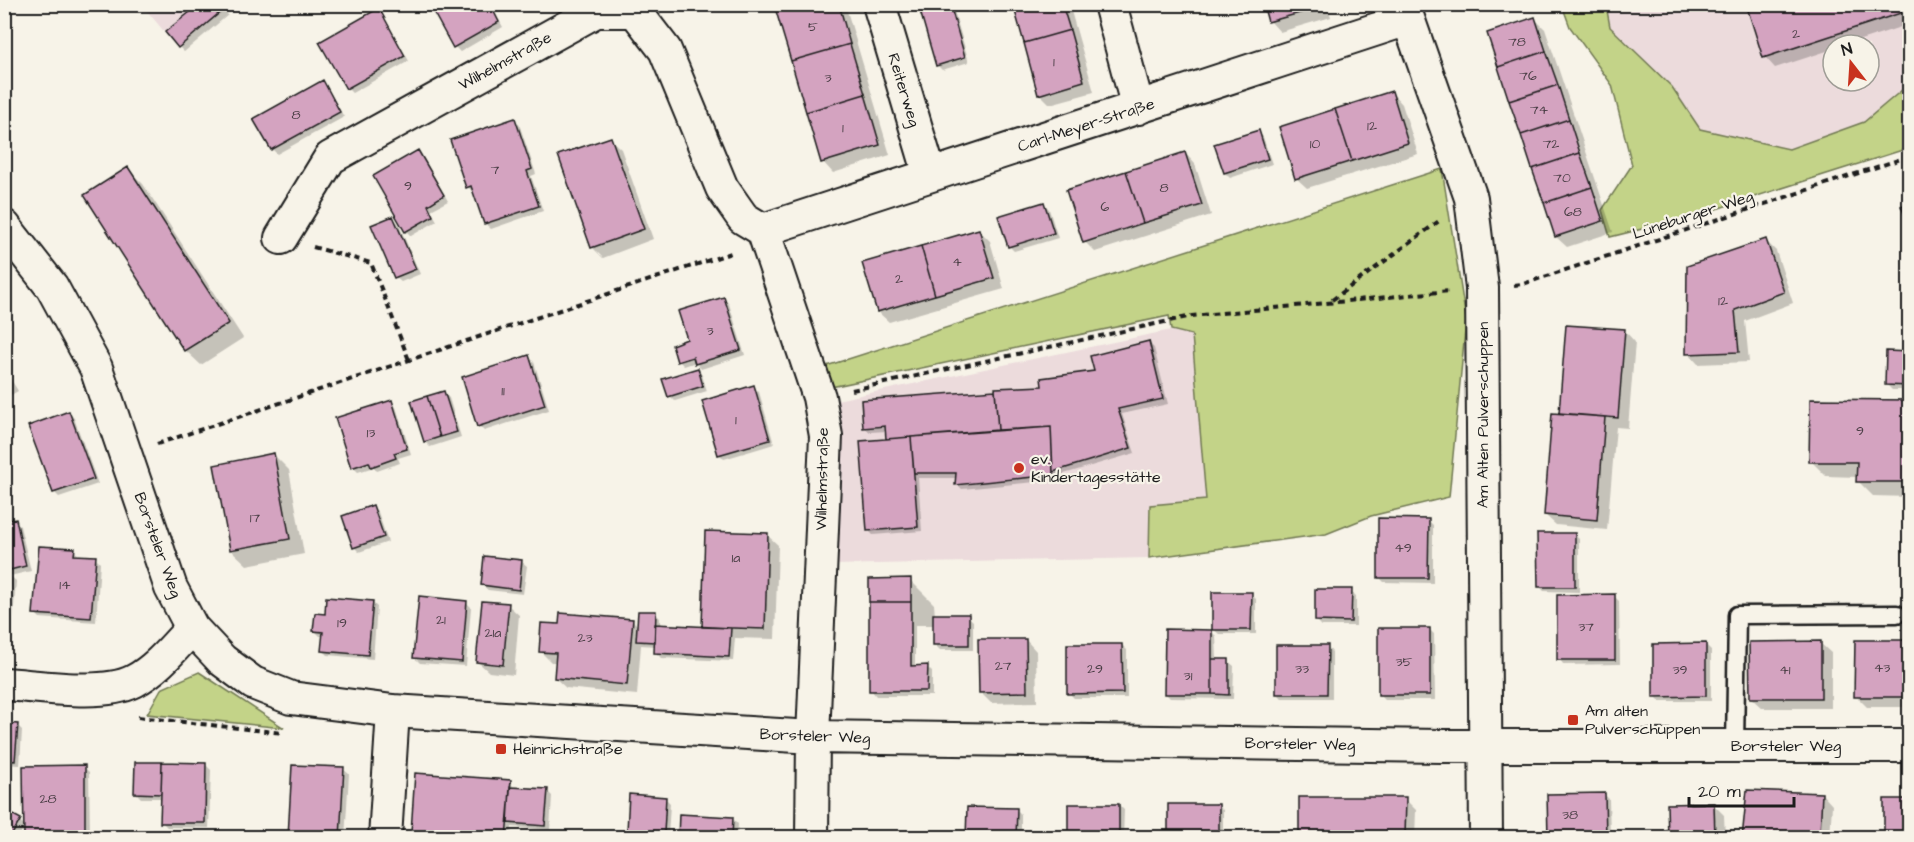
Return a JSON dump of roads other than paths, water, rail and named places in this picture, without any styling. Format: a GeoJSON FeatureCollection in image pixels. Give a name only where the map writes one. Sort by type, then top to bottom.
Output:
{"type":"FeatureCollection","features":[{"type":"Feature","properties":{"kind":"street","name":"Reiterweg"},"geometry":{"type":"LineString","coordinates":[[879,4],[930,176]]}},
{"type":"Feature","properties":{"kind":"street"},"geometry":{"type":"LineString","coordinates":[[1110,4],[1138,108]]}},
{"type":"Feature","properties":{"kind":"street","name":"Wilhelmstraße"},"geometry":{"type":"LineString","coordinates":[[281,238],[330,158],[596,11],[635,10],[665,50],[722,188],[743,218],[763,230],[819,397],[826,436],[813,737],[812,837]]}},
{"type":"Feature","properties":{"kind":"street","name":"Carl-Meyer-Straße"},"geometry":{"type":"LineString","coordinates":[[763,230],[1138,108],[1406,12]]}},
{"type":"Feature","properties":{"kind":"street","name":"Am Alten Pulverschuppen"},"geometry":{"type":"LineString","coordinates":[[1406,12],[1471,198],[1482,288],[1486,837]]}},
{"type":"Feature","properties":{"kind":"street","name":"Borsteler Weg"},"geometry":{"type":"LineString","coordinates":[[4,226],[52,287],[96,368],[171,588],[192,628],[222,660],[253,683],[291,698],[393,711],[813,737],[1486,746],[1910,746]]}},
{"type":"Feature","properties":{"kind":"street"},"geometry":{"type":"LineString","coordinates":[[4,684],[107,689],[133,682],[156,666],[192,628]]}},
{"type":"Feature","properties":{"kind":"street"},"geometry":{"type":"LineString","coordinates":[[385,837],[393,711]]}},
{"type":"Feature","properties":{"kind":"lane"},"geometry":{"type":"LineString","coordinates":[[1735,746],[1737,615],[1897,614]]}},
{"type":"Feature","properties":{"kind":"place","name":"ev. Kindertagesstätte"},"geometry":{"type":"Point","coordinates":[1019,468]}},
{"type":"Feature","properties":{"kind":"place","name":"Am alten Pulverschuppen"},"geometry":{"type":"Point","coordinates":[1573,720]}},
{"type":"Feature","properties":{"kind":"place","name":"Heinrichstraße"},"geometry":{"type":"Point","coordinates":[501,749]}}]}
